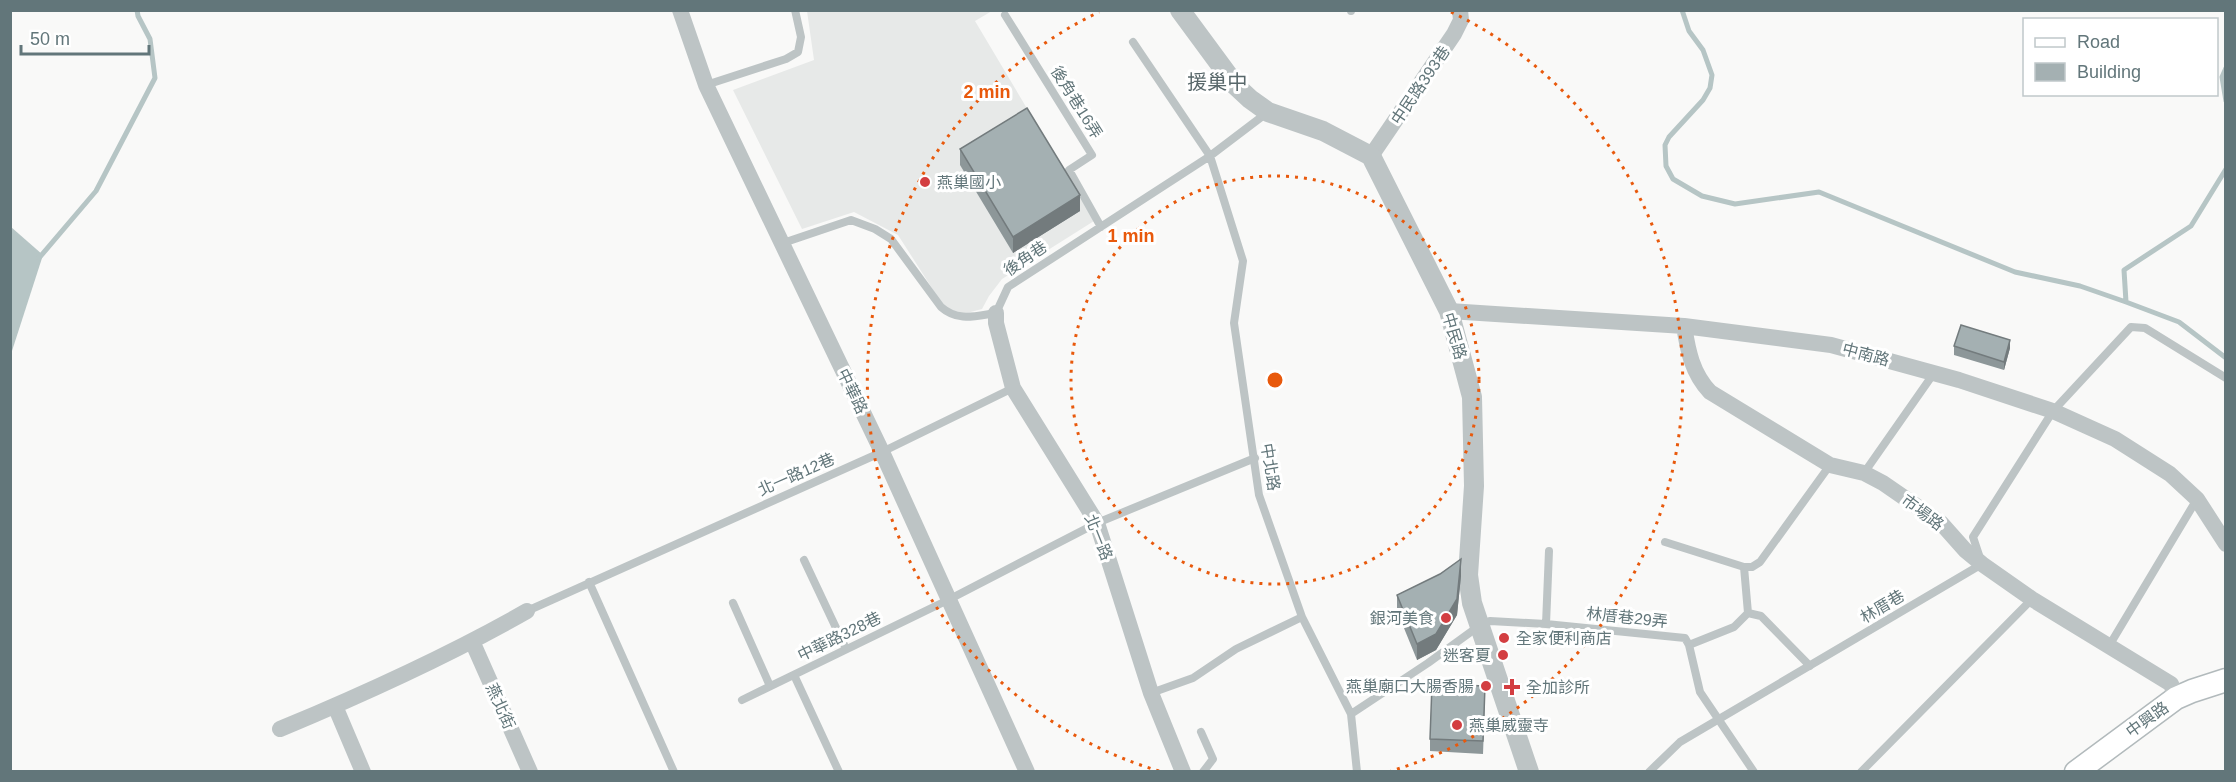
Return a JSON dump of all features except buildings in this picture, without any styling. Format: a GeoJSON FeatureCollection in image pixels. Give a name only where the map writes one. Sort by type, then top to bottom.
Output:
{"type":"FeatureCollection","features":[{"type":"Feature","properties":{"kind":"main road","name":"中興路"},"geometry":{"type":"LineString","coordinates":[[2076,771],[2176,698],[2226,680]]}},
{"type":"Feature","properties":{"kind":"street","name":"中華路"},"geometry":{"type":"LineString","coordinates":[[680,10],[706,85],[882,452],[1027,771]]}},
{"type":"Feature","properties":{"kind":"street"},"geometry":{"type":"LineString","coordinates":[[1180,10],[1236,86],[1268,112],[1323,131],[1371,156]]}},
{"type":"Feature","properties":{"kind":"street","name":"中民路393巷"},"geometry":{"type":"LineString","coordinates":[[1371,156],[1454,34],[1461,20],[1460,10]]}},
{"type":"Feature","properties":{"kind":"street","name":"中民路"},"geometry":{"type":"LineString","coordinates":[[1371,156],[1449,311],[1472,396],[1474,486],[1468,575],[1472,603],[1529,771]]}},
{"type":"Feature","properties":{"kind":"street","name":"中南路"},"geometry":{"type":"LineString","coordinates":[[1449,311],[1684,326],[1831,345],[1934,373],[2053,411],[2115,439],[2170,474],[2197,499],[2226,544]]}},
{"type":"Feature","properties":{"kind":"street","name":"北一路"},"geometry":{"type":"LineString","coordinates":[[996,314],[996,323],[1013,388],[1097,523],[1151,693],[1183,771]]}},
{"type":"Feature","properties":{"kind":"street","name":"市場路"},"geometry":{"type":"LineString","coordinates":[[1684,326],[1689,360],[1700,382],[1710,392],[1830,465],[1864,473],[1883,483],[1941,523],[1965,550],[2032,599],[2171,684],[2176,698]]}},
{"type":"Feature","properties":{"kind":"street"},"geometry":{"type":"LineString","coordinates":[[280,729],[472,641],[527,611]]}},
{"type":"Feature","properties":{"kind":"street","name":"燕北街"},"geometry":{"type":"LineString","coordinates":[[472,641],[530,771]]}},
{"type":"Feature","properties":{"kind":"street"},"geometry":{"type":"LineString","coordinates":[[334,706],[363,771]]}},
{"type":"Feature","properties":{"kind":"lane"},"geometry":{"type":"LineString","coordinates":[[706,85],[786,59],[798,52],[801,37],[795,10]]}},
{"type":"Feature","properties":{"kind":"lane","name":"後角巷16弄"},"geometry":{"type":"LineString","coordinates":[[1005,15],[1092,155],[1069,170],[1101,227]]}},
{"type":"Feature","properties":{"kind":"lane","name":"中北路"},"geometry":{"type":"LineString","coordinates":[[1133,42],[1210,156],[1243,261],[1234,323],[1259,495],[1302,617],[1351,714],[1357,771]]}},
{"type":"Feature","properties":{"kind":"lane","name":"後角巷"},"geometry":{"type":"LineString","coordinates":[[996,314],[1008,287],[1210,156],[1268,112]]}},
{"type":"Feature","properties":{"kind":"lane"},"geometry":{"type":"LineString","coordinates":[[783,243],[851,220],[891,238],[941,307],[950,315],[963,318],[996,314]]}},
{"type":"Feature","properties":{"kind":"lane"},"geometry":{"type":"LineString","coordinates":[[1982,564],[1973,537],[2053,411],[2131,327],[2145,328],[2226,378]]}},
{"type":"Feature","properties":{"kind":"lane"},"geometry":{"type":"LineString","coordinates":[[1864,473],[1934,373]]}},
{"type":"Feature","properties":{"kind":"lane","name":"北一路12巷"},"geometry":{"type":"LineString","coordinates":[[527,611],[882,452],[1013,388]]}},
{"type":"Feature","properties":{"kind":"lane","name":"中華路328巷"},"geometry":{"type":"LineString","coordinates":[[742,700],[948,600],[1097,523],[1255,458]]}},
{"type":"Feature","properties":{"kind":"lane"},"geometry":{"type":"LineString","coordinates":[[1665,542],[1744,567],[1752,567],[1760,562],[1830,465]]}},
{"type":"Feature","properties":{"kind":"lane"},"geometry":{"type":"LineString","coordinates":[[2109,646],[2197,499]]}},
{"type":"Feature","properties":{"kind":"lane"},"geometry":{"type":"LineString","coordinates":[[1546,624],[1549,551]]}},
{"type":"Feature","properties":{"kind":"lane"},"geometry":{"type":"LineString","coordinates":[[804,560],[846,649]]}},
{"type":"Feature","properties":{"kind":"lane","name":"林厝巷"},"geometry":{"type":"LineString","coordinates":[[1649,771],[1680,742],[1982,564]]}},
{"type":"Feature","properties":{"kind":"lane"},"geometry":{"type":"LineString","coordinates":[[1744,567],[1748,613],[1734,627],[1689,645],[1700,692],[1754,771]]}},
{"type":"Feature","properties":{"kind":"lane"},"geometry":{"type":"LineString","coordinates":[[589,582],[674,771]]}},
{"type":"Feature","properties":{"kind":"lane"},"geometry":{"type":"LineString","coordinates":[[1860,771],[2032,599]]}},
{"type":"Feature","properties":{"kind":"lane"},"geometry":{"type":"LineString","coordinates":[[733,603],[770,686]]}},
{"type":"Feature","properties":{"kind":"lane"},"geometry":{"type":"LineString","coordinates":[[1748,613],[1761,616],[1810,666]]}},
{"type":"Feature","properties":{"kind":"lane"},"geometry":{"type":"LineString","coordinates":[[1151,693],[1193,678],[1236,649],[1302,617]]}},
{"type":"Feature","properties":{"kind":"lane","name":"林厝巷29弄"},"geometry":{"type":"LineString","coordinates":[[1479,626],[1490,621],[1546,624],[1685,638],[1689,645]]}},
{"type":"Feature","properties":{"kind":"lane"},"geometry":{"type":"LineString","coordinates":[[1351,714],[1479,626]]}},
{"type":"Feature","properties":{"kind":"lane"},"geometry":{"type":"LineString","coordinates":[[794,675],[839,771]]}},
{"type":"Feature","properties":{"kind":"lane"},"geometry":{"type":"LineString","coordinates":[[1202,732],[1213,759],[1203,771]]}},
{"type":"Feature","properties":{"kind":"shaded area","name":"燕巢國小"},"geometry":{"type":"Polygon","coordinates":[[[807,11],[992,11],[975,21],[1094,221],[1002,279],[982,309],[959,315],[946,310],[898,235],[854,212],[802,229],[733,90],[814,60],[807,11]]]}},
{"type":"Feature","properties":{"kind":"shaded area"},"geometry":{"type":"Polygon","coordinates":[[[11,227],[43,255],[11,354],[11,227]]]}},
{"type":"Feature","properties":{"kind":"waterway"},"geometry":{"type":"LineString","coordinates":[[39,258],[96,191],[155,78],[150,39],[137,10]]}},
{"type":"Feature","properties":{"kind":"waterway"},"geometry":{"type":"LineString","coordinates":[[1682,10],[1689,31],[1703,50],[1712,75],[1710,88],[1703,100],[1669,137],[1665,145],[1666,166],[1673,179],[1702,196],[1735,204],[1819,192],[2015,272],[2080,286],[2126,302]]}},
{"type":"Feature","properties":{"kind":"waterway"},"geometry":{"type":"LineString","coordinates":[[2226,68],[2222,77],[2226,101]]}},
{"type":"Feature","properties":{"kind":"waterway"},"geometry":{"type":"LineString","coordinates":[[2226,169],[2191,226],[2124,270],[2126,302],[2179,322],[2226,358]]}},
{"type":"Feature","properties":{"kind":"place","name":"燕巢國小"},"geometry":{"type":"Point","coordinates":[925,182]}},
{"type":"Feature","properties":{"kind":"place","name":"銀河美食"},"geometry":{"type":"Point","coordinates":[1446,618]}},
{"type":"Feature","properties":{"kind":"place","name":"全家便利商店"},"geometry":{"type":"Point","coordinates":[1504,638]}},
{"type":"Feature","properties":{"kind":"place","name":"迷客夏"},"geometry":{"type":"Point","coordinates":[1503,655]}},
{"type":"Feature","properties":{"kind":"place","name":"燕巢廟口大腸香腸"},"geometry":{"type":"Point","coordinates":[1486,686]}},
{"type":"Feature","properties":{"kind":"place","name":"全加診所"},"geometry":{"type":"Point","coordinates":[1512,687]}},
{"type":"Feature","properties":{"kind":"place","name":"燕巢威靈寺"},"geometry":{"type":"Point","coordinates":[1457,725]}},
{"type":"Feature","properties":{"kind":"district","name":"援巢中"},"geometry":{"type":"Point","coordinates":[1217,82]}}]}
